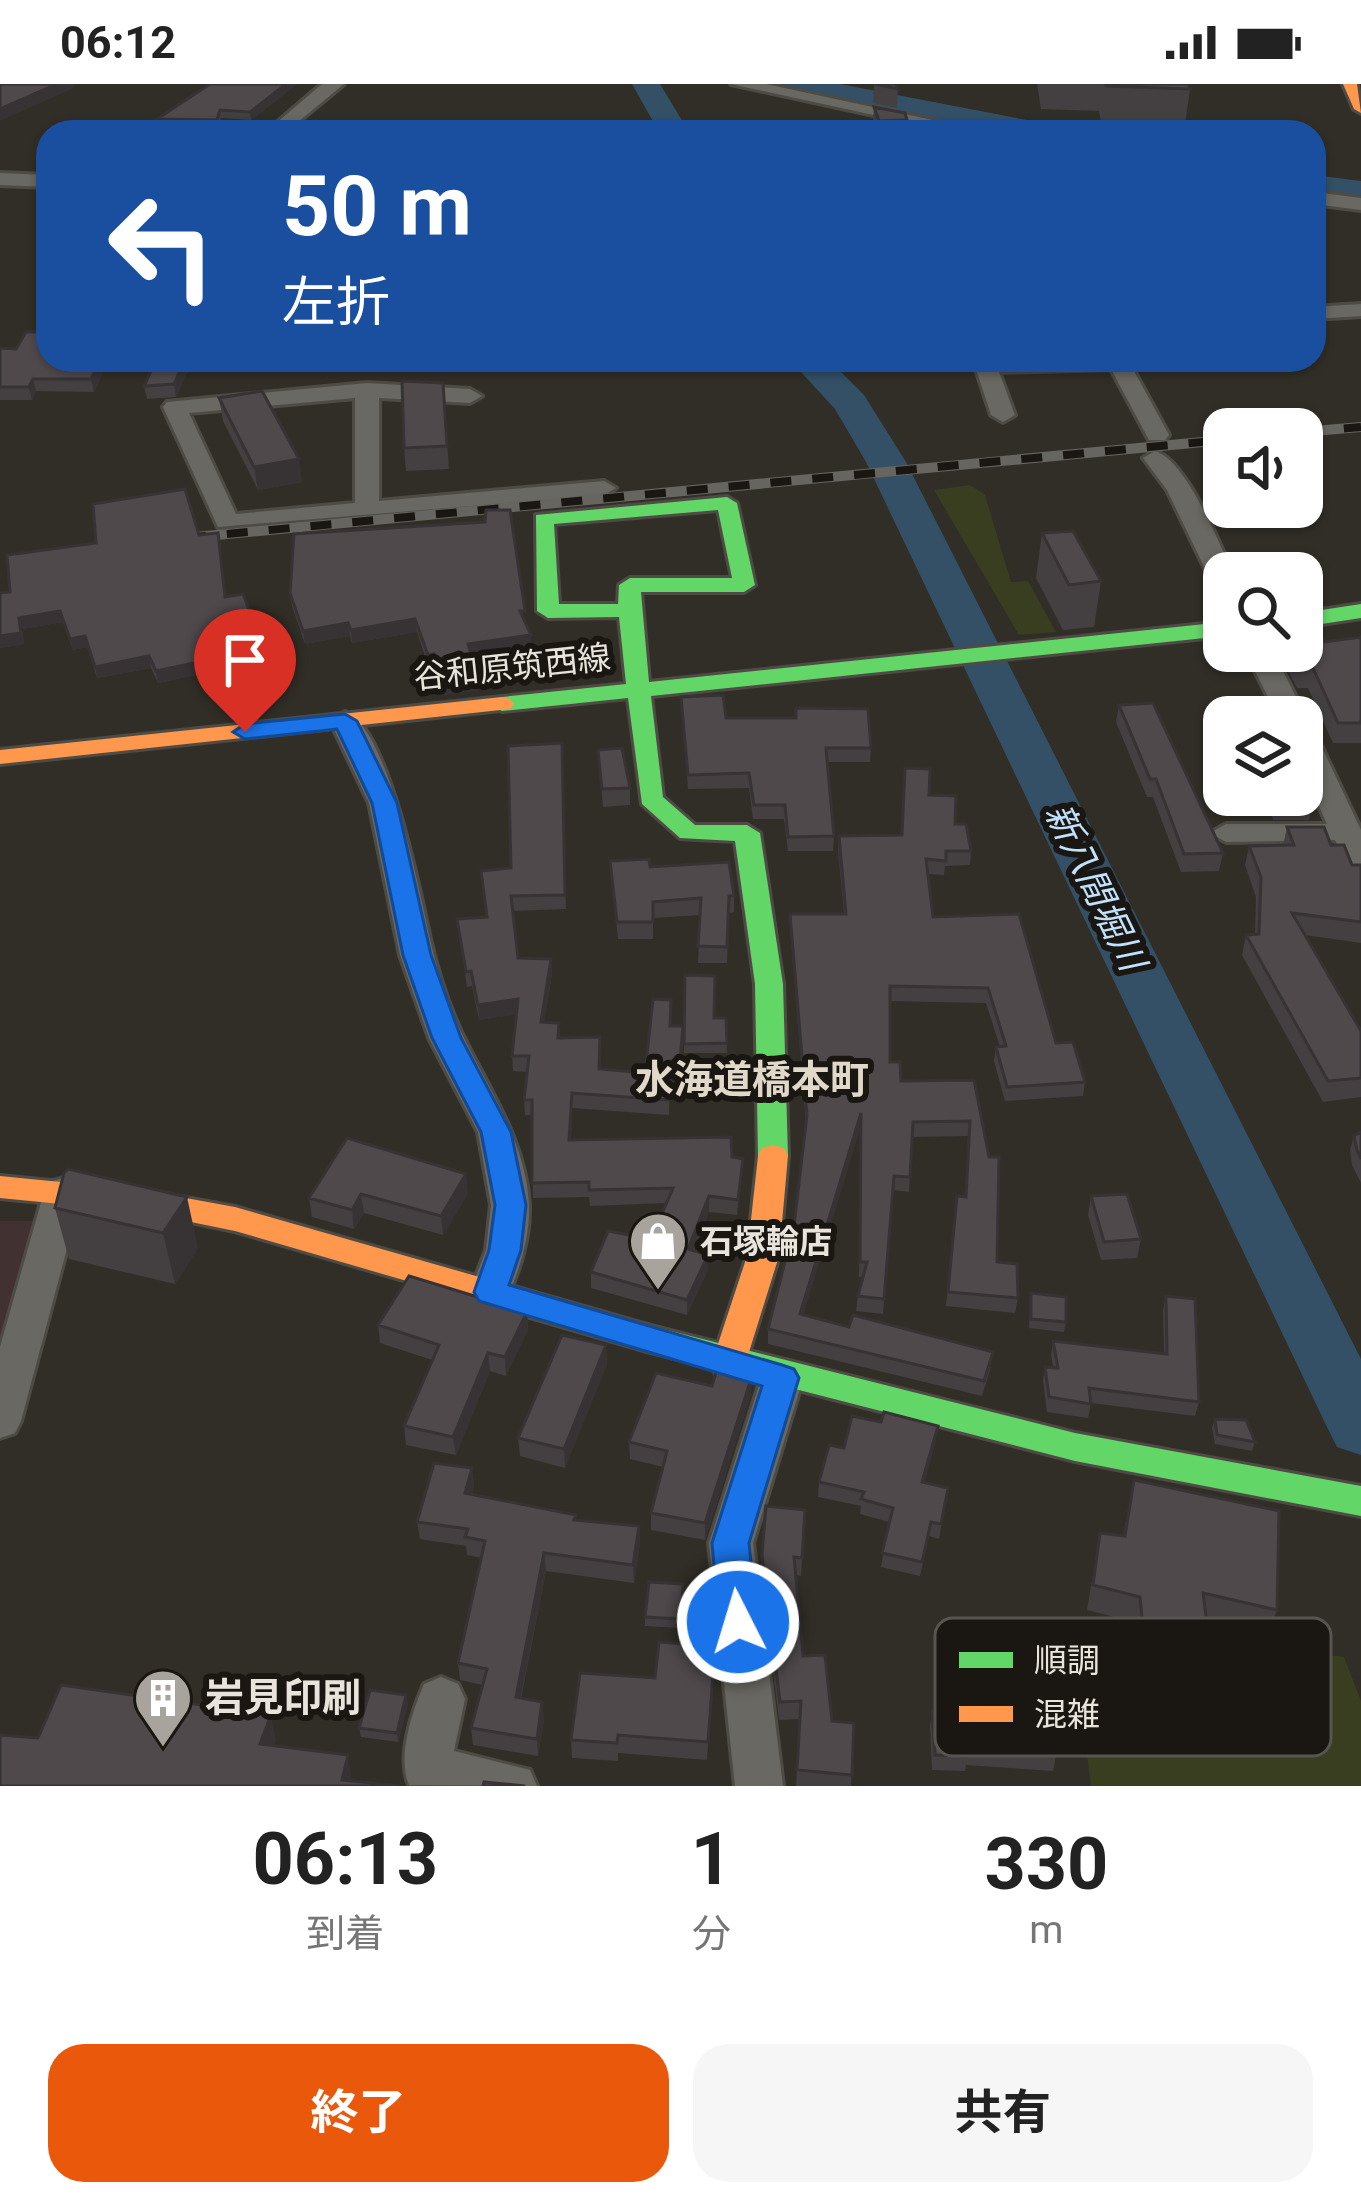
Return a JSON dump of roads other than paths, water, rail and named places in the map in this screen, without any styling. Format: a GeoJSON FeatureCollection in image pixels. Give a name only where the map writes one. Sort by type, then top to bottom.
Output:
{"type":"FeatureCollection","features":[{"type":"Feature","properties":{"kind":"main road"},"geometry":{"type":"LineString","coordinates":[[1350,84],[1361,109]]}},
{"type":"Feature","properties":{"kind":"main road"},"geometry":{"type":"LineString","coordinates":[[629,610],[548,611],[543,519],[727,503],[744,585],[630,585],[629,610],[651,800],[689,833],[748,833],[763,908],[772,1142],[766,1245],[728,1365]]}},
{"type":"Feature","properties":{"kind":"main road"},"geometry":{"type":"LineString","coordinates":[[1323,617],[1361,611]]}},
{"type":"Feature","properties":{"kind":"main road","name":"谷和原筑西線"},"geometry":{"type":"LineString","coordinates":[[0,757],[1203,631]]}},
{"type":"Feature","properties":{"kind":"main road"},"geometry":{"type":"LineString","coordinates":[[0,1187],[235,1219],[728,1365],[1153,1467],[1361,1501]]}},
{"type":"Feature","properties":{"kind":"street"},"geometry":{"type":"LineString","coordinates":[[288,120],[316,94],[335,84]]}},
{"type":"Feature","properties":{"kind":"street"},"geometry":{"type":"LineString","coordinates":[[740,84],[919,120]]}},
{"type":"Feature","properties":{"kind":"street"},"geometry":{"type":"LineString","coordinates":[[0,179],[36,180]]}},
{"type":"Feature","properties":{"kind":"street"},"geometry":{"type":"LineString","coordinates":[[1326,200],[1361,204]]}},
{"type":"Feature","properties":{"kind":"street"},"geometry":{"type":"LineString","coordinates":[[1326,313],[1361,310]]}},
{"type":"Feature","properties":{"kind":"street"},"geometry":{"type":"LineString","coordinates":[[988,372],[1003,415]]}},
{"type":"Feature","properties":{"kind":"street"},"geometry":{"type":"LineString","coordinates":[[1122,372],[1210,552]]}},
{"type":"Feature","properties":{"kind":"street"},"geometry":{"type":"LineString","coordinates":[[367,390],[367,509]]}},
{"type":"Feature","properties":{"kind":"street"},"geometry":{"type":"LineString","coordinates":[[470,396],[367,390],[175,406],[227,522],[604,488]]}},
{"type":"Feature","properties":{"kind":"street"},"geometry":{"type":"LineString","coordinates":[[345,721],[384,803],[417,955],[446,1038],[496,1132],[510,1205],[505,1250],[490,1292]]}},
{"type":"Feature","properties":{"kind":"street"},"geometry":{"type":"LineString","coordinates":[[1323,781],[1361,863]]}},
{"type":"Feature","properties":{"kind":"street"},"geometry":{"type":"LineString","coordinates":[[1226,833],[1348,833]]}},
{"type":"Feature","properties":{"kind":"street"},"geometry":{"type":"LineString","coordinates":[[0,1420],[63,1192]]}},
{"type":"Feature","properties":{"kind":"street"},"geometry":{"type":"LineString","coordinates":[[759,1786],[731,1543],[782,1378]]}},
{"type":"Feature","properties":{"kind":"street"},"geometry":{"type":"LineString","coordinates":[[441,1699],[426,1769],[513,1786]]}},
{"type":"Feature","properties":{"kind":"waterway","name":"新八間堀川"},"geometry":{"type":"LineString","coordinates":[[646,84],[667,120]]}},
{"type":"Feature","properties":{"kind":"waterway"},"geometry":{"type":"LineString","coordinates":[[796,84],[980,120]]}},
{"type":"Feature","properties":{"kind":"waterway"},"geometry":{"type":"LineString","coordinates":[[1326,186],[1361,190]]}},
{"type":"Feature","properties":{"kind":"waterway","name":"新八間堀川"},"geometry":{"type":"LineString","coordinates":[[820,372],[851,403],[886,462],[1361,1427]]}},
{"type":"Feature","properties":{"kind":"railway"},"geometry":{"type":"LineString","coordinates":[[1323,430],[1361,427]]}},
{"type":"Feature","properties":{"kind":"railway"},"geometry":{"type":"LineString","coordinates":[[185,538],[1203,442]]}},
{"type":"Feature","properties":{"kind":"place","name":"石塚輪店"},"geometry":{"type":"Point","coordinates":[658,1292]}},
{"type":"Feature","properties":{"kind":"place","name":"岩見印刷"},"geometry":{"type":"Point","coordinates":[163,1749]}},
{"type":"Feature","properties":{"kind":"district","name":"水海道橋本町"},"geometry":{"type":"Point","coordinates":[752,1080]}}]}
